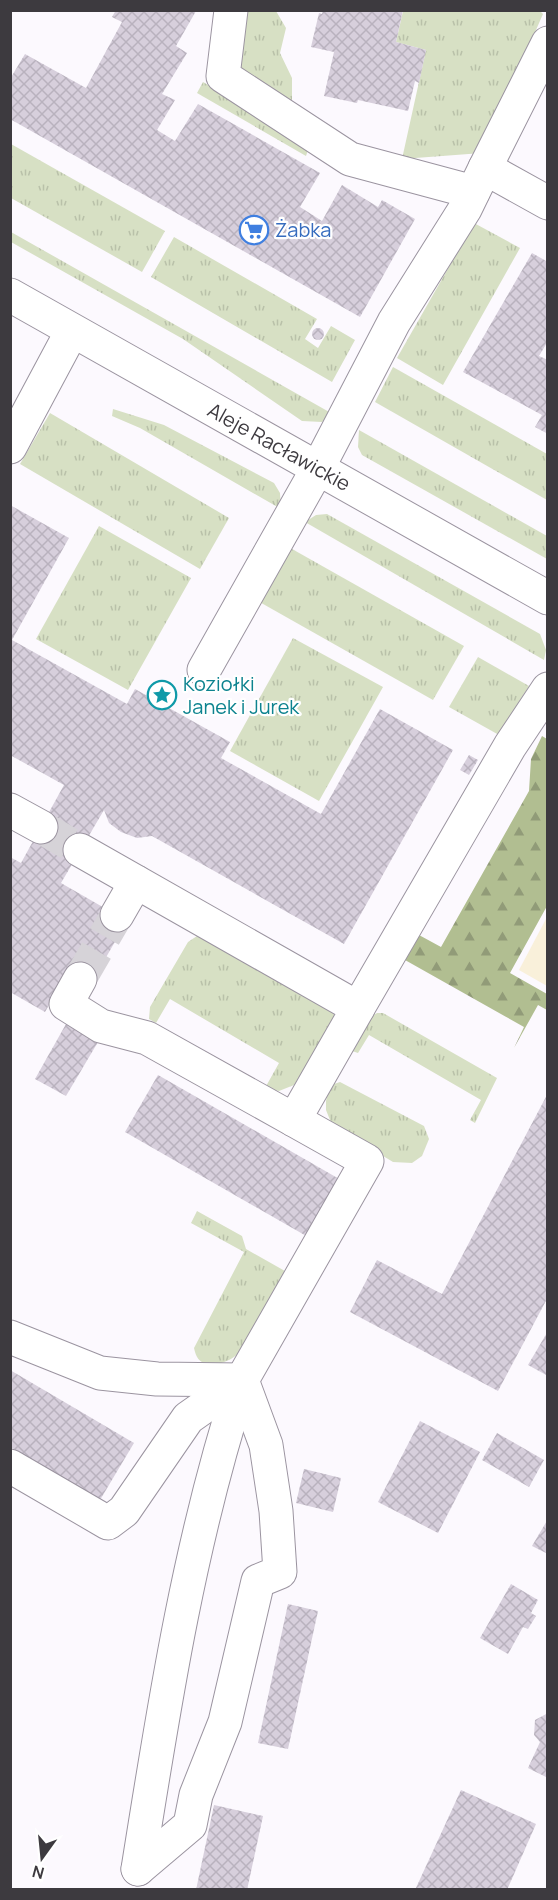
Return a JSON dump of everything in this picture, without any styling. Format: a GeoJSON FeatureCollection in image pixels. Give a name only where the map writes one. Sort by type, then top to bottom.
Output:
{"type":"FeatureCollection","features":[{"type":"Feature","properties":{"kind":"street"},"geometry":{"type":"LineString","coordinates":[[231,10],[223,76],[350,159],[479,180],[548,203]]}},
{"type":"Feature","properties":{"kind":"street"},"geometry":{"type":"LineString","coordinates":[[204,670],[318,468],[394,322],[479,180],[548,43]]}},
{"type":"Feature","properties":{"kind":"street","name":"Aleje Racławickie"},"geometry":{"type":"LineString","coordinates":[[10,296],[548,598]]}},
{"type":"Feature","properties":{"kind":"street"},"geometry":{"type":"LineString","coordinates":[[10,447],[72,331]]}},
{"type":"Feature","properties":{"kind":"street"},"geometry":{"type":"LineString","coordinates":[[294,1120],[453,843],[480,833],[511,783],[510,746],[548,689]]}},
{"type":"Feature","properties":{"kind":"street"},"geometry":{"type":"LineString","coordinates":[[10,810],[41,827]]}},
{"type":"Feature","properties":{"kind":"street"},"geometry":{"type":"LineString","coordinates":[[80,850],[358,1008]]}},
{"type":"Feature","properties":{"kind":"street"},"geometry":{"type":"LineString","coordinates":[[117,915],[136,882]]}},
{"type":"Feature","properties":{"kind":"street"},"geometry":{"type":"LineString","coordinates":[[80,979],[66,1004],[101,1026],[147,1038],[367,1161],[242,1380],[223,1438],[186,1598],[138,1869],[190,1825],[196,1795],[225,1722],[258,1581],[280,1572],[276,1511],[266,1445],[242,1380]]}},
{"type":"Feature","properties":{"kind":"street"},"geometry":{"type":"LineString","coordinates":[[10,1337],[100,1373],[157,1379],[242,1380]]}},
{"type":"Feature","properties":{"kind":"street"},"geometry":{"type":"LineString","coordinates":[[10,1466],[108,1523],[124,1511],[189,1418],[242,1380]]}},
{"type":"Feature","properties":{"kind":"shaded area"},"geometry":{"type":"Polygon","coordinates":[[[547,917],[548,986],[519,970],[547,917]]]}},
{"type":"Feature","properties":{"kind":"green space"},"geometry":{"type":"Polygon","coordinates":[[[539,10],[543,14],[482,153],[402,159],[426,50],[396,42],[403,11],[539,10]]]}},
{"type":"Feature","properties":{"kind":"green space"},"geometry":{"type":"Polygon","coordinates":[[[240,11],[276,11],[286,28],[280,53],[292,78],[292,105],[240,75],[240,11]]]}},
{"type":"Feature","properties":{"kind":"green space"},"geometry":{"type":"Polygon","coordinates":[[[203,82],[305,141],[309,147],[306,156],[197,93],[203,82]]]}},
{"type":"Feature","properties":{"kind":"green space"},"geometry":{"type":"Polygon","coordinates":[[[11,144],[165,231],[142,272],[11,198],[11,144]]]}},
{"type":"Feature","properties":{"kind":"green space"},"geometry":{"type":"Polygon","coordinates":[[[474,223],[520,248],[443,385],[397,358],[474,223]]]}},
{"type":"Feature","properties":{"kind":"green space"},"geometry":{"type":"Polygon","coordinates":[[[11,232],[331,413],[322,422],[302,421],[183,339],[11,242],[11,232]]]}},
{"type":"Feature","properties":{"kind":"green space"},"geometry":{"type":"Polygon","coordinates":[[[174,237],[317,319],[305,339],[318,348],[331,326],[355,340],[332,382],[151,277],[174,237]]]}},
{"type":"Feature","properties":{"kind":"green space"},"geometry":{"type":"Polygon","coordinates":[[[393,367],[547,454],[547,500],[375,402],[393,367]]]}},
{"type":"Feature","properties":{"kind":"green space"},"geometry":{"type":"Polygon","coordinates":[[[113,409],[164,425],[274,483],[280,493],[281,509],[140,428],[112,416],[113,409]]]}},
{"type":"Feature","properties":{"kind":"green space"},"geometry":{"type":"Polygon","coordinates":[[[50,413],[229,518],[200,569],[20,464],[50,413]]]}},
{"type":"Feature","properties":{"kind":"green space"},"geometry":{"type":"Polygon","coordinates":[[[359,430],[547,536],[547,559],[362,455],[358,447],[359,430]]]}},
{"type":"Feature","properties":{"kind":"green space"},"geometry":{"type":"Polygon","coordinates":[[[327,514],[540,634],[546,650],[544,660],[305,522],[316,515],[327,514]]]}},
{"type":"Feature","properties":{"kind":"green space"},"geometry":{"type":"Polygon","coordinates":[[[99,526],[191,578],[128,690],[36,639],[99,526]]]}},
{"type":"Feature","properties":{"kind":"green space"},"geometry":{"type":"Polygon","coordinates":[[[285,545],[464,646],[433,700],[256,600],[285,545]]]}},
{"type":"Feature","properties":{"kind":"green space"},"geometry":{"type":"Polygon","coordinates":[[[293,638],[383,687],[319,801],[230,751],[293,638]]]}},
{"type":"Feature","properties":{"kind":"green space"},"geometry":{"type":"Polygon","coordinates":[[[478,657],[529,686],[499,735],[449,707],[478,657]]]}},
{"type":"Feature","properties":{"kind":"green space"},"geometry":{"type":"Polygon","coordinates":[[[542,736],[547,739],[547,906],[510,973],[547,994],[547,1010],[538,1005],[514,1048],[524,1027],[405,960],[419,935],[441,947],[529,791],[531,759],[542,736]]]}},
{"type":"Feature","properties":{"kind":"green space"},"geometry":{"type":"Polygon","coordinates":[[[197,936],[204,937],[334,1013],[335,1020],[294,1085],[279,1091],[265,1088],[279,1063],[170,999],[156,1023],[149,1019],[150,1007],[188,942],[197,936]]]}},
{"type":"Feature","properties":{"kind":"green space"},"geometry":{"type":"Polygon","coordinates":[[[383,1013],[497,1078],[475,1123],[470,1120],[481,1100],[369,1035],[358,1053],[352,1051],[372,1016],[383,1013]]]}},
{"type":"Feature","properties":{"kind":"green space"},"geometry":{"type":"Polygon","coordinates":[[[340,1082],[424,1126],[429,1139],[422,1156],[412,1163],[393,1162],[332,1125],[326,1110],[326,1101],[329,1088],[340,1082]]]}},
{"type":"Feature","properties":{"kind":"green space"},"geometry":{"type":"Polygon","coordinates":[[[197,1211],[242,1236],[246,1249],[292,1275],[258,1332],[235,1356],[222,1363],[208,1364],[200,1361],[194,1348],[244,1252],[191,1223],[197,1211]]]}},
{"type":"Feature","properties":{"kind":"building"},"geometry":{"type":"Polygon","coordinates":[[[116,10],[196,11],[176,46],[187,53],[162,94],[175,100],[157,130],[175,141],[198,104],[320,173],[300,207],[322,221],[342,185],[378,207],[382,200],[415,219],[360,317],[10,119],[10,79],[25,54],[86,88],[122,22],[112,17],[116,10]]]}},
{"type":"Feature","properties":{"kind":"building"},"geometry":{"type":"Polygon","coordinates":[[[323,10],[403,10],[396,42],[426,50],[419,83],[415,81],[408,111],[358,100],[357,103],[324,96],[334,52],[311,47],[319,13],[322,14],[323,10]]]}},
{"type":"Feature","properties":{"kind":"building"},"geometry":{"type":"Polygon","coordinates":[[[532,253],[548,262],[548,341],[539,356],[548,360],[548,434],[535,427],[542,415],[463,372],[532,253]]]}},
{"type":"Feature","properties":{"kind":"building"},"geometry":{"type":"Polygon","coordinates":[[[320,328],[324,334],[320,340],[316,340],[312,332],[320,328]]]}},
{"type":"Feature","properties":{"kind":"building"},"geometry":{"type":"Polygon","coordinates":[[[10,505],[69,538],[12,640],[127,704],[135,689],[230,742],[221,758],[321,814],[380,709],[453,750],[344,944],[152,836],[137,838],[121,832],[109,823],[104,810],[61,883],[127,921],[90,985],[68,972],[45,1012],[10,992],[10,857],[21,863],[64,785],[10,755],[10,505]]]}},
{"type":"Feature","properties":{"kind":"building"},"geometry":{"type":"Polygon","coordinates":[[[469,755],[478,760],[469,775],[460,770],[469,755]]]}},
{"type":"Feature","properties":{"kind":"building"},"geometry":{"type":"Polygon","coordinates":[[[66,1024],[98,1042],[66,1096],[35,1079],[66,1024]]]}},
{"type":"Feature","properties":{"kind":"building"},"geometry":{"type":"Polygon","coordinates":[[[158,1075],[341,1180],[308,1237],[125,1132],[158,1075]]]}},
{"type":"Feature","properties":{"kind":"building"},"geometry":{"type":"Polygon","coordinates":[[[548,1093],[548,1297],[498,1391],[350,1312],[377,1260],[442,1294],[548,1093]]]}},
{"type":"Feature","properties":{"kind":"building"},"geometry":{"type":"Polygon","coordinates":[[[548,1331],[548,1376],[528,1365],[548,1331]]]}},
{"type":"Feature","properties":{"kind":"building"},"geometry":{"type":"Polygon","coordinates":[[[10,1370],[134,1443],[100,1500],[10,1447],[10,1370]]]}},
{"type":"Feature","properties":{"kind":"building"},"geometry":{"type":"Polygon","coordinates":[[[420,1421],[480,1452],[438,1533],[378,1502],[420,1421]]]}},
{"type":"Feature","properties":{"kind":"building"},"geometry":{"type":"Polygon","coordinates":[[[497,1433],[544,1460],[529,1487],[482,1460],[497,1433]]]}},
{"type":"Feature","properties":{"kind":"building"},"geometry":{"type":"Polygon","coordinates":[[[304,1469],[341,1478],[333,1512],[296,1503],[304,1469]]]}},
{"type":"Feature","properties":{"kind":"building"},"geometry":{"type":"Polygon","coordinates":[[[548,1519],[548,1554],[532,1546],[548,1519]]]}},
{"type":"Feature","properties":{"kind":"building"},"geometry":{"type":"Polygon","coordinates":[[[511,1584],[538,1600],[531,1613],[536,1616],[528,1629],[523,1627],[508,1654],[480,1638],[511,1584]]]}},
{"type":"Feature","properties":{"kind":"building"},"geometry":{"type":"Polygon","coordinates":[[[288,1604],[318,1611],[288,1749],[258,1743],[288,1604]]]}},
{"type":"Feature","properties":{"kind":"building"},"geometry":{"type":"Polygon","coordinates":[[[548,1713],[548,1778],[528,1768],[540,1742],[534,1735],[535,1720],[548,1713]]]}},
{"type":"Feature","properties":{"kind":"building"},"geometry":{"type":"Polygon","coordinates":[[[461,1790],[536,1824],[507,1890],[415,1890],[461,1790]]]}},
{"type":"Feature","properties":{"kind":"building"},"geometry":{"type":"Polygon","coordinates":[[[214,1805],[263,1816],[247,1890],[196,1890],[214,1805]]]}},
{"type":"Feature","properties":{"kind":"tunnel"},"geometry":{"type":"LineString","coordinates":[[41,827],[80,850]]}},
{"type":"Feature","properties":{"kind":"tunnel"},"geometry":{"type":"LineString","coordinates":[[80,979],[117,915]]}},
{"type":"Feature","properties":{"kind":"place","name":"Żabka"},"geometry":{"type":"Point","coordinates":[254,230]}},
{"type":"Feature","properties":{"kind":"place","name":"Koziołki Janek i Jurek"},"geometry":{"type":"Point","coordinates":[162,695]}}]}
